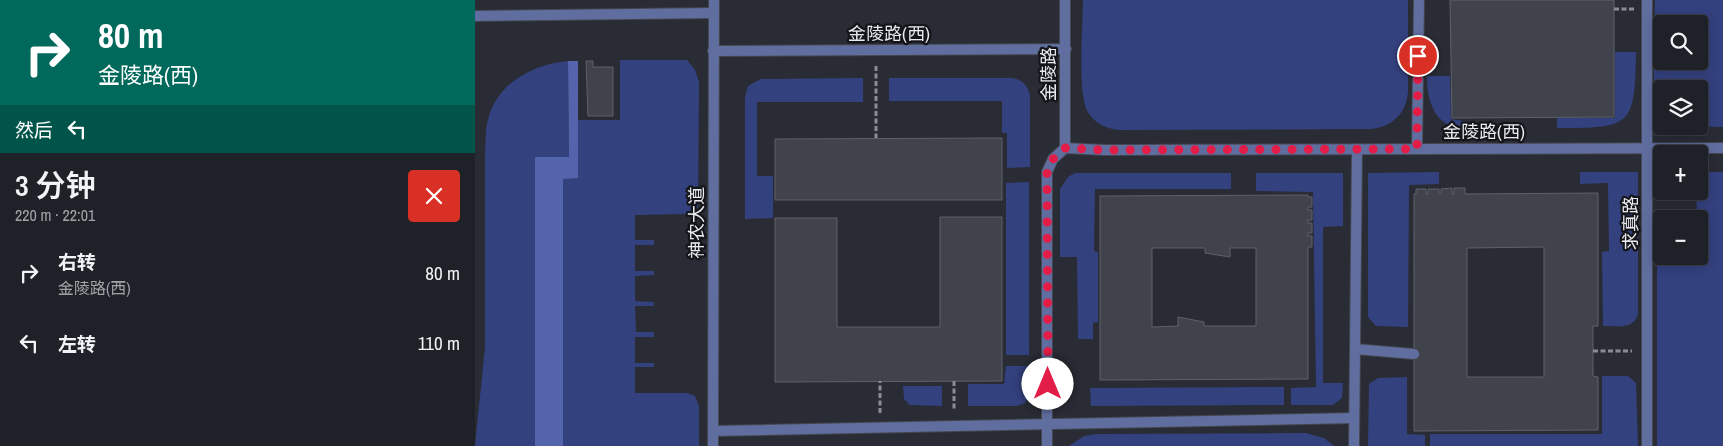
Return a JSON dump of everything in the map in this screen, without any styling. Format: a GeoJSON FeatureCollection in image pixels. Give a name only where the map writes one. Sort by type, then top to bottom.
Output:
{"type":"FeatureCollection","features":[{"type":"Feature","properties":{"kind":"lane","name":"神农大道"},"geometry":{"type":"LineString","coordinates":[[713,0],[713,446]]}},
{"type":"Feature","properties":{"kind":"lane","name":"金陵路"},"geometry":{"type":"LineString","coordinates":[[1065,0],[1065,148]]}},
{"type":"Feature","properties":{"kind":"lane"},"geometry":{"type":"LineString","coordinates":[[1417,149],[1419,0]]}},
{"type":"Feature","properties":{"kind":"lane","name":"求真路"},"geometry":{"type":"LineString","coordinates":[[1647,0],[1647,446]]}},
{"type":"Feature","properties":{"kind":"lane"},"geometry":{"type":"LineString","coordinates":[[475,16],[713,13]]}},
{"type":"Feature","properties":{"kind":"lane","name":"金陵路(西)"},"geometry":{"type":"LineString","coordinates":[[713,51],[1066,49]]}},
{"type":"Feature","properties":{"kind":"lane"},"geometry":{"type":"LineString","coordinates":[[1047,446],[1047,172],[1053,159],[1065,148]]}},
{"type":"Feature","properties":{"kind":"lane","name":"金陵路(西)"},"geometry":{"type":"LineString","coordinates":[[1065,148],[1103,150],[1723,148]]}},
{"type":"Feature","properties":{"kind":"lane"},"geometry":{"type":"LineString","coordinates":[[1354,446],[1357,149]]}},
{"type":"Feature","properties":{"kind":"lane"},"geometry":{"type":"LineString","coordinates":[[1355,349],[1414,354]]}},
{"type":"Feature","properties":{"kind":"lane"},"geometry":{"type":"LineString","coordinates":[[713,431],[1354,418]]}},
{"type":"Feature","properties":{"kind":"path"},"geometry":{"type":"LineString","coordinates":[[876,50],[877,138]]}},
{"type":"Feature","properties":{"kind":"path"},"geometry":{"type":"LineString","coordinates":[[1593,351],[1648,351]]}},
{"type":"Feature","properties":{"kind":"path"},"geometry":{"type":"LineString","coordinates":[[880,381],[880,427]]}},
{"type":"Feature","properties":{"kind":"path"},"geometry":{"type":"LineString","coordinates":[[954,381],[955,425]]}},
{"type":"Feature","properties":{"kind":"shaded area"},"geometry":{"type":"Polygon","coordinates":[[[1083,0],[1408,0],[1408,91],[1405,106],[1392,122],[1379,128],[1371,129],[1120,130],[1106,127],[1098,123],[1091,116],[1085,103],[1082,75],[1083,0]]]}},
{"type":"Feature","properties":{"kind":"shaded area"},"geometry":{"type":"Polygon","coordinates":[[[1655,0],[1723,0],[1723,127],[1708,127],[1708,80],[1654,80],[1654,70],[1708,70],[1708,15],[1655,15],[1655,0]]]}},
{"type":"Feature","properties":{"kind":"shaded area"},"geometry":{"type":"Polygon","coordinates":[[[1615,52],[1636,52],[1634,96],[1630,109],[1624,118],[1614,124],[1600,127],[1557,128],[1557,118],[1615,118],[1615,52]]]}},
{"type":"Feature","properties":{"kind":"shaded area"},"geometry":{"type":"Polygon","coordinates":[[[620,60],[687,60],[695,70],[699,82],[698,208],[689,214],[635,215],[635,240],[654,240],[654,245],[635,245],[635,271],[654,271],[654,275],[635,276],[635,301],[654,302],[654,306],[635,306],[636,332],[654,332],[654,337],[635,337],[635,363],[654,363],[654,367],[635,367],[635,393],[687,393],[695,396],[699,406],[699,446],[563,446],[563,178],[578,178],[578,120],[620,120],[620,60]]]}},
{"type":"Feature","properties":{"kind":"shaded area"},"geometry":{"type":"Polygon","coordinates":[[[568,61],[569,157],[535,157],[535,446],[475,446],[485,347],[485,152],[487,124],[492,107],[499,96],[518,78],[542,66],[568,61]]]}},
{"type":"Feature","properties":{"kind":"shaded area"},"geometry":{"type":"Polygon","coordinates":[[[568,61],[578,61],[578,178],[563,179],[563,446],[535,446],[535,157],[569,157],[568,61]]]}},
{"type":"Feature","properties":{"kind":"shaded area"},"geometry":{"type":"Polygon","coordinates":[[[1427,76],[1450,76],[1451,119],[1468,122],[1468,129],[1448,125],[1441,120],[1429,96],[1427,76]]]}},
{"type":"Feature","properties":{"kind":"shaded area"},"geometry":{"type":"Polygon","coordinates":[[[863,78],[863,102],[757,102],[757,176],[773,176],[773,218],[745,219],[745,97],[748,86],[761,79],[863,78]]]}},
{"type":"Feature","properties":{"kind":"shaded area"},"geometry":{"type":"Polygon","coordinates":[[[889,78],[1011,78],[1021,81],[1028,89],[1030,96],[1030,167],[1007,168],[1007,133],[1002,133],[1002,101],[889,101],[889,78]]]}},
{"type":"Feature","properties":{"kind":"shaded area"},"geometry":{"type":"Polygon","coordinates":[[[1439,172],[1439,184],[1409,185],[1408,327],[1376,326],[1368,317],[1368,173],[1439,172]]]}},
{"type":"Feature","properties":{"kind":"shaded area"},"geometry":{"type":"Polygon","coordinates":[[[1580,172],[1638,172],[1638,313],[1629,325],[1603,326],[1602,252],[1609,251],[1608,183],[1580,184],[1580,172]]]}},
{"type":"Feature","properties":{"kind":"shaded area"},"geometry":{"type":"Polygon","coordinates":[[[1708,172],[1723,172],[1723,446],[1657,446],[1657,265],[1708,265],[1708,210],[1697,210],[1696,200],[1708,200],[1708,172]]]}},
{"type":"Feature","properties":{"kind":"shaded area"},"geometry":{"type":"Polygon","coordinates":[[[1075,173],[1231,173],[1231,189],[1095,189],[1094,251],[1098,252],[1098,322],[1093,323],[1093,339],[1078,339],[1077,257],[1060,257],[1060,189],[1068,177],[1075,173]]]}},
{"type":"Feature","properties":{"kind":"shaded area"},"geometry":{"type":"Polygon","coordinates":[[[1256,173],[1343,173],[1343,226],[1323,227],[1323,383],[1343,383],[1342,398],[1333,405],[1291,405],[1291,388],[1316,387],[1313,192],[1256,191],[1256,173]]]}},
{"type":"Feature","properties":{"kind":"shaded area"},"geometry":{"type":"Polygon","coordinates":[[[1029,182],[1029,355],[1006,355],[1006,183],[1029,182]]]}},
{"type":"Feature","properties":{"kind":"shaded area"},"geometry":{"type":"Polygon","coordinates":[[[1006,366],[1030,366],[1029,396],[1025,403],[1017,406],[968,406],[968,384],[1004,384],[1006,366]]]}},
{"type":"Feature","properties":{"kind":"shaded area"},"geometry":{"type":"Polygon","coordinates":[[[1602,376],[1628,376],[1636,383],[1638,446],[1430,446],[1430,434],[1602,434],[1602,376]]]}},
{"type":"Feature","properties":{"kind":"shaded area"},"geometry":{"type":"Polygon","coordinates":[[[1407,377],[1407,434],[1425,435],[1425,446],[1368,446],[1369,384],[1378,378],[1407,377]]]}},
{"type":"Feature","properties":{"kind":"shaded area"},"geometry":{"type":"Polygon","coordinates":[[[903,386],[942,386],[942,406],[910,405],[904,399],[903,386]]]}},
{"type":"Feature","properties":{"kind":"shaded area"},"geometry":{"type":"Polygon","coordinates":[[[1284,387],[1284,405],[1091,406],[1090,388],[1284,387]]]}},
{"type":"Feature","properties":{"kind":"shaded area"},"geometry":{"type":"Polygon","coordinates":[[[1306,433],[1324,438],[1334,446],[1069,446],[1084,436],[1097,434],[1306,433]]]}},
{"type":"Feature","properties":{"kind":"building"},"geometry":{"type":"Polygon","coordinates":[[[1450,0],[1614,0],[1614,117],[1452,118],[1450,0]]]}},
{"type":"Feature","properties":{"kind":"building"},"geometry":{"type":"Polygon","coordinates":[[[586,61],[593,61],[593,67],[613,67],[613,116],[588,116],[586,61]]]}},
{"type":"Feature","properties":{"kind":"building"},"geometry":{"type":"Polygon","coordinates":[[[1002,138],[1002,200],[775,200],[775,139],[1002,138]]]}},
{"type":"Feature","properties":{"kind":"building"},"geometry":{"type":"Polygon","coordinates":[[[1452,188],[1452,194],[1454,194],[1454,188],[1465,188],[1465,194],[1598,193],[1598,326],[1593,326],[1593,376],[1598,377],[1598,430],[1414,431],[1414,194],[1416,194],[1416,189],[1426,189],[1426,194],[1428,194],[1428,189],[1439,189],[1439,194],[1441,194],[1441,189],[1452,188]],[[1544,247],[1467,248],[1467,377],[1544,377],[1544,247]]]}},
{"type":"Feature","properties":{"kind":"building"},"geometry":{"type":"Polygon","coordinates":[[[1308,195],[1308,197],[1312,197],[1312,207],[1308,207],[1308,210],[1312,210],[1312,220],[1308,220],[1308,223],[1312,223],[1312,233],[1308,233],[1308,236],[1312,236],[1312,247],[1308,247],[1308,379],[1100,380],[1100,196],[1308,195]],[[1152,248],[1152,327],[1178,326],[1178,317],[1204,322],[1204,326],[1256,326],[1256,248],[1230,248],[1230,257],[1205,253],[1205,248],[1152,248]]]}},
{"type":"Feature","properties":{"kind":"building"},"geometry":{"type":"Polygon","coordinates":[[[940,217],[1002,217],[1002,381],[775,382],[775,218],[837,218],[837,327],[940,327],[940,217]]]}},
{"type":"Feature","properties":{"kind":"route"},"geometry":{"type":"LineString","coordinates":[[1048,384],[1047,172],[1053,159],[1065,148],[1103,150],[1417,149],[1418,56]]}}]}
